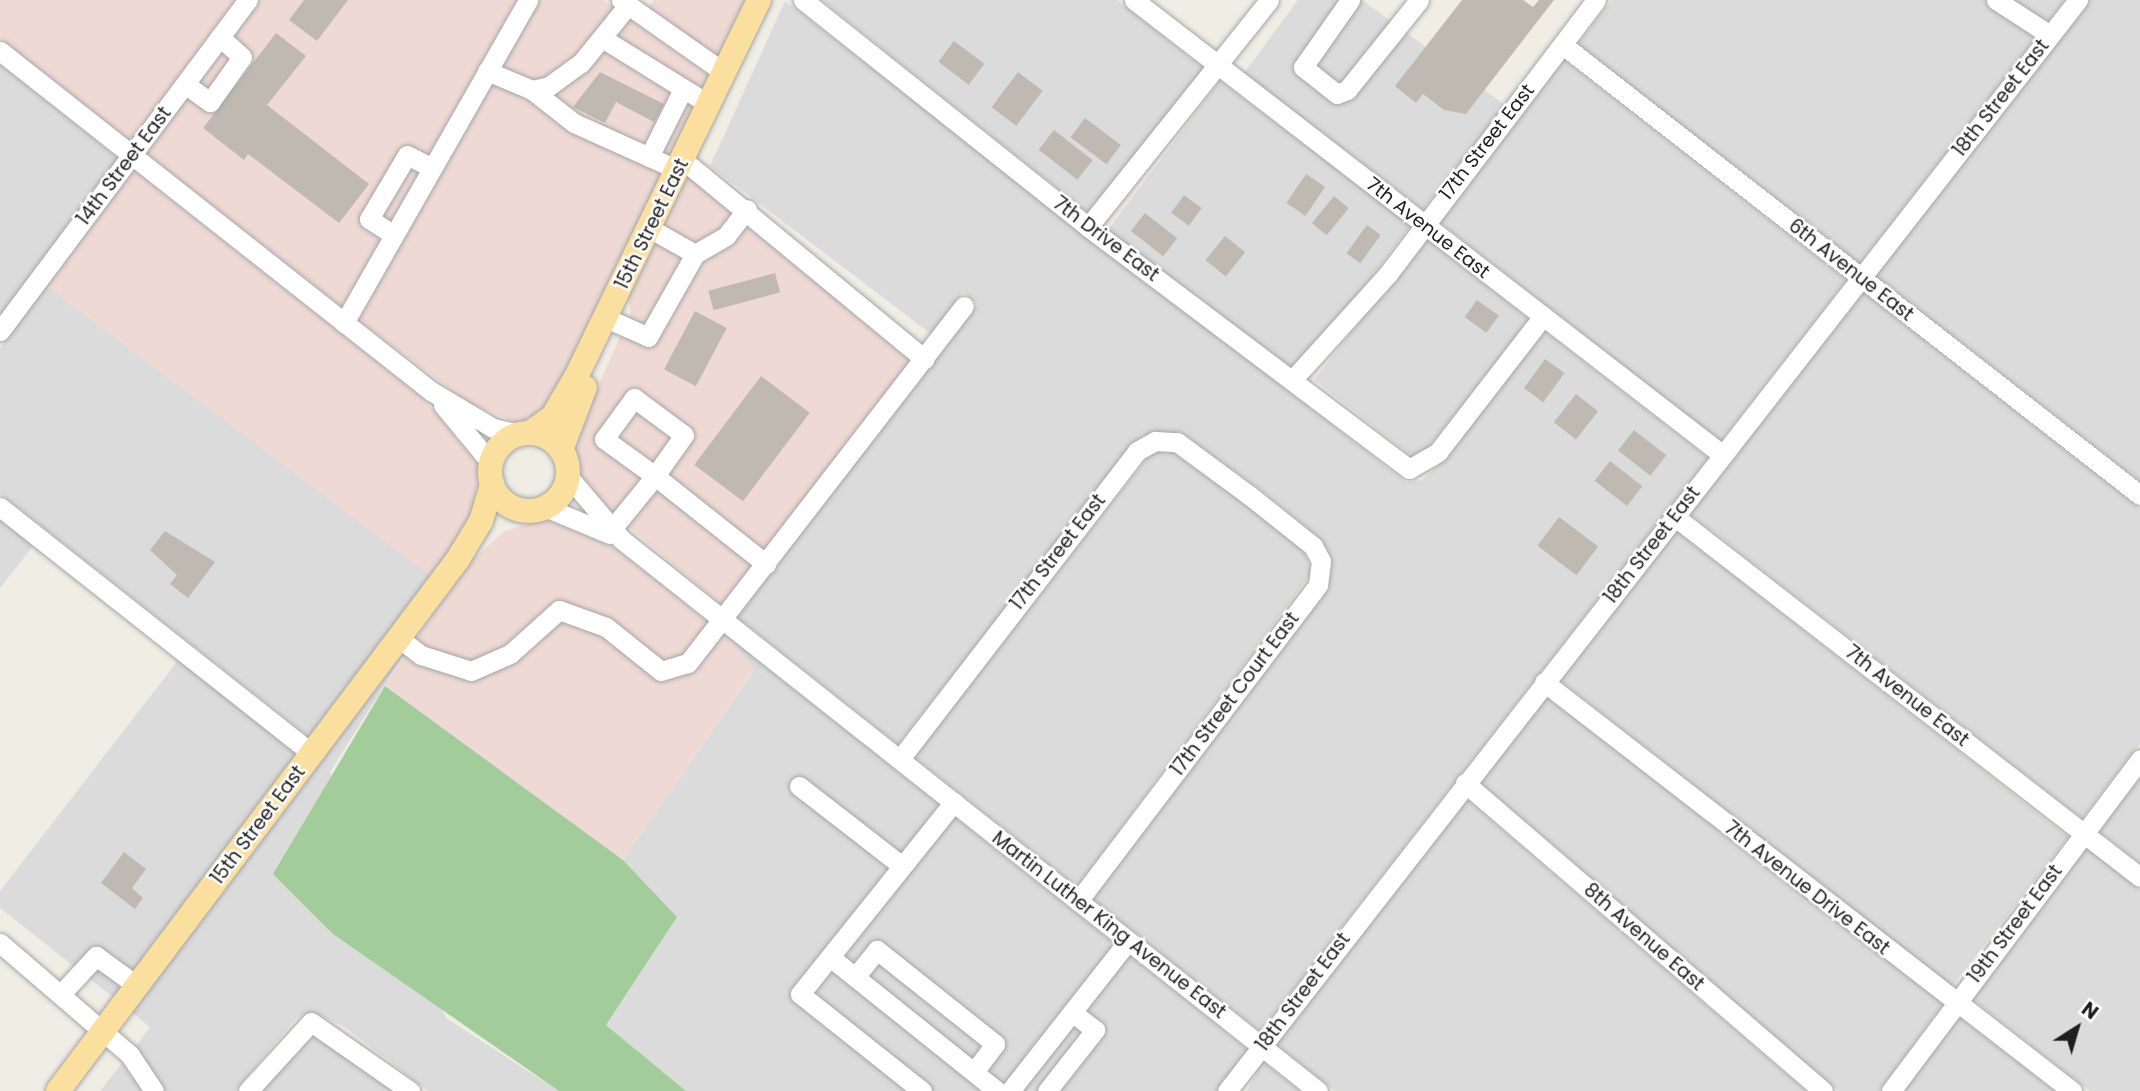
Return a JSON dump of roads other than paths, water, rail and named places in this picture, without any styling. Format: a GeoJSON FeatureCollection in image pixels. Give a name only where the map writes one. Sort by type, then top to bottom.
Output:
{"type":"FeatureCollection","features":[{"type":"Feature","properties":{"kind":"main road","name":"15th Street East"},"geometry":{"type":"LineString","coordinates":[[561,450],[622,308],[616,294],[760,0]]}},
{"type":"Feature","properties":{"kind":"main road"},"geometry":{"type":"LineString","coordinates":[[524,433],[561,450],[568,476],[562,493],[534,509],[503,501],[491,473],[500,445],[553,416],[616,294]]}},
{"type":"Feature","properties":{"kind":"main road","name":"15th Street East"},"geometry":{"type":"LineString","coordinates":[[58,1091],[458,559],[481,521],[491,473]]}},
{"type":"Feature","properties":{"kind":"main road","name":"15th Street East"},"geometry":{"type":"LineString","coordinates":[[458,559],[534,509]]}},
{"type":"Feature","properties":{"kind":"street","name":"14th Street East"},"geometry":{"type":"LineString","coordinates":[[0,331],[248,0]]}},
{"type":"Feature","properties":{"kind":"street"},"geometry":{"type":"LineString","coordinates":[[344,323],[528,0]]}},
{"type":"Feature","properties":{"kind":"street","name":"7th Drive East"},"geometry":{"type":"LineString","coordinates":[[803,0],[1088,227],[1294,378],[1398,463],[1414,469],[1438,452],[1543,316]]}},
{"type":"Feature","properties":{"kind":"street","name":"7th Avenue East"},"geometry":{"type":"LineString","coordinates":[[1135,0],[1723,455]]}},
{"type":"Feature","properties":{"kind":"street"},"geometry":{"type":"LineString","coordinates":[[1088,227],[1269,0]]}},
{"type":"Feature","properties":{"kind":"street"},"geometry":{"type":"LineString","coordinates":[[1350,0],[1303,67],[1337,94],[1347,90],[1419,0]]}},
{"type":"Feature","properties":{"kind":"street","name":"17th Street East"},"geometry":{"type":"LineString","coordinates":[[1294,378],[1424,223],[1596,0]]}},
{"type":"Feature","properties":{"kind":"street"},"geometry":{"type":"LineString","coordinates":[[1996,0],[2050,35]]}},
{"type":"Feature","properties":{"kind":"street","name":"18th Street East"},"geometry":{"type":"LineString","coordinates":[[1227,1091],[2078,0]]}},
{"type":"Feature","properties":{"kind":"street"},"geometry":{"type":"LineString","coordinates":[[532,90],[582,63],[624,3],[725,73]]}},
{"type":"Feature","properties":{"kind":"street"},"geometry":{"type":"LineString","coordinates":[[185,85],[209,103],[242,57],[220,37]]}},
{"type":"Feature","properties":{"kind":"street"},"geometry":{"type":"LineString","coordinates":[[602,38],[710,105]]}},
{"type":"Feature","properties":{"kind":"street","name":"6th Avenue East"},"geometry":{"type":"LineString","coordinates":[[1563,45],[2140,495]]}},
{"type":"Feature","properties":{"kind":"street"},"geometry":{"type":"LineString","coordinates":[[0,51],[431,391],[493,428],[524,433]]}},
{"type":"Feature","properties":{"kind":"street"},"geometry":{"type":"LineString","coordinates":[[487,71],[532,90],[574,123],[649,157],[681,165],[747,209],[924,359]]}},
{"type":"Feature","properties":{"kind":"street"},"geometry":{"type":"LineString","coordinates":[[649,157],[683,89]]}},
{"type":"Feature","properties":{"kind":"street"},"geometry":{"type":"LineString","coordinates":[[394,235],[369,219],[407,155],[432,168]]}},
{"type":"Feature","properties":{"kind":"street"},"geometry":{"type":"LineString","coordinates":[[615,321],[648,337],[695,254],[726,236],[747,209]]}},
{"type":"Feature","properties":{"kind":"street"},"geometry":{"type":"LineString","coordinates":[[649,228],[695,254]]}},
{"type":"Feature","properties":{"kind":"street"},"geometry":{"type":"LineString","coordinates":[[399,638],[421,655],[471,671],[510,654],[559,610],[606,627],[662,671],[688,663],[964,306]]}},
{"type":"Feature","properties":{"kind":"street"},"geometry":{"type":"LineString","coordinates":[[431,391],[491,473]]}},
{"type":"Feature","properties":{"kind":"street","name":"17th Street East"},"geometry":{"type":"LineString","coordinates":[[900,759],[1137,451],[1155,441],[1177,442],[1249,495]]}},
{"type":"Feature","properties":{"kind":"street"},"geometry":{"type":"LineString","coordinates":[[568,476],[616,534]]}},
{"type":"Feature","properties":{"kind":"street"},"geometry":{"type":"LineString","coordinates":[[616,534],[655,476],[766,564]]}},
{"type":"Feature","properties":{"kind":"street","name":"17th Street Court East"},"geometry":{"type":"LineString","coordinates":[[1078,901],[1318,585],[1321,561],[1313,546],[1249,495]]}},
{"type":"Feature","properties":{"kind":"street"},"geometry":{"type":"LineString","coordinates":[[0,507],[312,753]]}},
{"type":"Feature","properties":{"kind":"street"},"geometry":{"type":"LineString","coordinates":[[534,509],[616,534]]}},
{"type":"Feature","properties":{"kind":"street","name":"7th Avenue East"},"geometry":{"type":"LineString","coordinates":[[1674,516],[2140,877]]}},
{"type":"Feature","properties":{"kind":"street","name":"Martin Luther King Avenue East"},"geometry":{"type":"LineString","coordinates":[[616,534],[1318,1091]]}},
{"type":"Feature","properties":{"kind":"street","name":"7th Avenue Drive East"},"geometry":{"type":"LineString","coordinates":[[1544,682],[2072,1091]]}},
{"type":"Feature","properties":{"kind":"street","name":"19th Street East"},"geometry":{"type":"LineString","coordinates":[[1891,1091],[2140,759]]}},
{"type":"Feature","properties":{"kind":"street","name":"8th Avenue East"},"geometry":{"type":"LineString","coordinates":[[1465,783],[1823,1091]]}},
{"type":"Feature","properties":{"kind":"street"},"geometry":{"type":"LineString","coordinates":[[799,786],[902,866]]}},
{"type":"Feature","properties":{"kind":"street"},"geometry":{"type":"LineString","coordinates":[[922,1091],[800,995],[954,802]]}},
{"type":"Feature","properties":{"kind":"street"},"geometry":{"type":"LineString","coordinates":[[1010,1091],[1128,941]]}},
{"type":"Feature","properties":{"kind":"street"},"geometry":{"type":"LineString","coordinates":[[0,943],[138,1063],[154,1091]]}},
{"type":"Feature","properties":{"kind":"street"},"geometry":{"type":"LineString","coordinates":[[855,977],[877,950],[995,1044],[974,1072]]}},
{"type":"Feature","properties":{"kind":"street"},"geometry":{"type":"LineString","coordinates":[[61,994],[96,956],[136,985]]}},
{"type":"Feature","properties":{"kind":"street"},"geometry":{"type":"LineString","coordinates":[[830,957],[997,1091]]}},
{"type":"Feature","properties":{"kind":"street"},"geometry":{"type":"LineString","coordinates":[[1046,1091],[1095,1030],[1072,1012]]}},
{"type":"Feature","properties":{"kind":"street"},"geometry":{"type":"LineString","coordinates":[[248,1091],[311,1022],[410,1091]]}}]}
